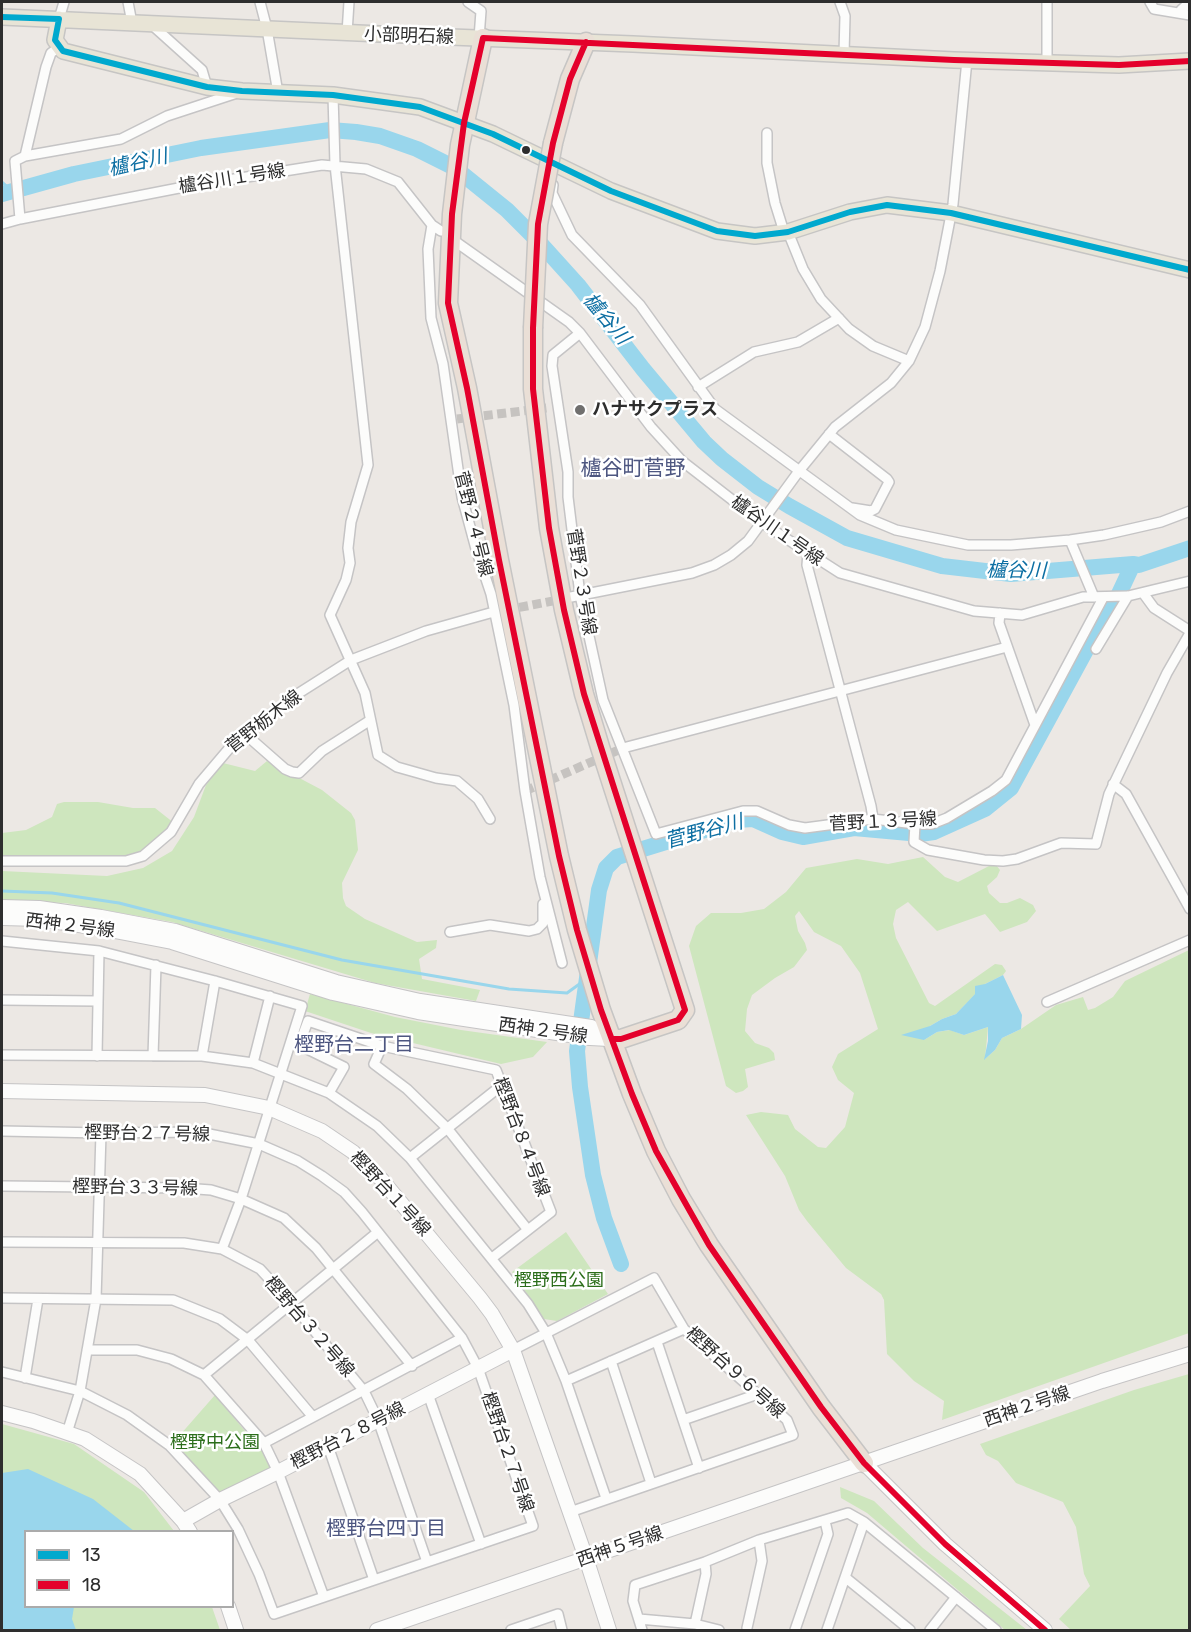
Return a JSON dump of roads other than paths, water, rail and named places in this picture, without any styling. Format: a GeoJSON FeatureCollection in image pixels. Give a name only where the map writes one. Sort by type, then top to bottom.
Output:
{"type":"FeatureCollection","features":[{"type":"Feature","properties":{"kind":"highway"},"geometry":{"type":"LineString","coordinates":[[481,38],[460,145],[452,214],[448,303],[467,388],[559,856],[577,930],[601,1010],[632,1094],[656,1151],[681,1198],[709,1245],[821,1407],[864,1463]]}},
{"type":"Feature","properties":{"kind":"highway"},"geometry":{"type":"LineString","coordinates":[[586,42],[570,79],[553,143],[538,224],[533,328],[535,412],[549,528],[564,610],[584,694],[685,1010],[678,1020],[621,1039],[613,1039]]}},
{"type":"Feature","properties":{"kind":"main road","name":"小部明石線"},"geometry":{"type":"LineString","coordinates":[[2,17],[967,60],[1119,65],[1190,62]]}},
{"type":"Feature","properties":{"kind":"main road"},"geometry":{"type":"LineString","coordinates":[[59,19],[55,40],[63,51],[207,87],[420,107],[493,134],[611,191],[717,231],[755,236],[786,232],[850,212],[887,205],[951,213],[1190,270]]}},
{"type":"Feature","properties":{"kind":"street"},"geometry":{"type":"LineString","coordinates":[[59,19],[64,2]]}},
{"type":"Feature","properties":{"kind":"street"},"geometry":{"type":"LineString","coordinates":[[128,2],[132,23]]}},
{"type":"Feature","properties":{"kind":"street"},"geometry":{"type":"LineString","coordinates":[[260,2],[278,93]]}},
{"type":"Feature","properties":{"kind":"street"},"geometry":{"type":"LineString","coordinates":[[347,33],[349,2]]}},
{"type":"Feature","properties":{"kind":"street"},"geometry":{"type":"LineString","coordinates":[[468,2],[481,11],[481,38]]}},
{"type":"Feature","properties":{"kind":"street"},"geometry":{"type":"LineString","coordinates":[[840,2],[845,16],[844,54]]}},
{"type":"Feature","properties":{"kind":"street"},"geometry":{"type":"LineString","coordinates":[[1047,2],[1047,63]]}},
{"type":"Feature","properties":{"kind":"street"},"geometry":{"type":"LineString","coordinates":[[1150,2],[1154,9],[1185,14]]}},
{"type":"Feature","properties":{"kind":"street"},"geometry":{"type":"LineString","coordinates":[[1185,14],[1181,10],[1190,2]]}},
{"type":"Feature","properties":{"kind":"street"},"geometry":{"type":"LineString","coordinates":[[152,24],[202,70],[207,87]]}},
{"type":"Feature","properties":{"kind":"street"},"geometry":{"type":"LineString","coordinates":[[25,156],[46,67],[51,53],[59,47]]}},
{"type":"Feature","properties":{"kind":"street"},"geometry":{"type":"LineString","coordinates":[[576,596],[692,573],[714,565],[731,555],[748,541],[762,524],[799,471],[829,434],[852,412],[891,383],[909,362],[925,327],[940,270],[953,204],[967,60]]}},
{"type":"Feature","properties":{"kind":"street"},"geometry":{"type":"LineString","coordinates":[[20,219],[15,161],[25,156],[121,139],[167,116],[242,91]]}},
{"type":"Feature","properties":{"kind":"street"},"geometry":{"type":"LineString","coordinates":[[333,100],[335,165],[368,465],[351,522],[348,548],[350,563],[346,580],[330,615],[365,693],[369,721],[378,755],[397,767],[436,778],[457,781],[478,799],[490,819]]}},
{"type":"Feature","properties":{"kind":"street"},"geometry":{"type":"LineString","coordinates":[[767,133],[767,163],[775,203],[803,269],[821,299],[849,329],[873,346],[909,362]]}},
{"type":"Feature","properties":{"kind":"street"},"geometry":{"type":"LineString","coordinates":[[556,164],[552,192],[572,235],[640,305],[715,409],[860,516],[896,530],[968,545],[1011,545],[1070,540],[1161,522],[1190,511]]}},
{"type":"Feature","properties":{"kind":"street","name":"櫨谷川１号線"},"geometry":{"type":"LineString","coordinates":[[2,224],[184,186],[335,165],[366,169],[398,182],[432,225],[441,231]]}},
{"type":"Feature","properties":{"kind":"street","name":"菅野２４号線"},"geometry":{"type":"LineString","coordinates":[[432,225],[428,249],[431,318],[454,419],[462,497],[491,594],[514,705],[525,791],[543,890],[562,963]]}},
{"type":"Feature","properties":{"kind":"street","name":"櫨谷川１号線"},"geometry":{"type":"LineString","coordinates":[[456,242],[569,322],[580,333],[651,427],[682,461],[762,524],[840,573],[974,610],[1022,615],[1083,597],[1128,596],[1190,581]]}},
{"type":"Feature","properties":{"kind":"street"},"geometry":{"type":"LineString","coordinates":[[698,387],[754,352],[798,342],[839,318]]}},
{"type":"Feature","properties":{"kind":"street","name":"菅野２３号線"},"geometry":{"type":"LineString","coordinates":[[580,333],[553,355],[552,366],[568,472],[576,596],[603,700],[656,834]]}},
{"type":"Feature","properties":{"kind":"street"},"geometry":{"type":"LineString","coordinates":[[547,408],[558,407]]}},
{"type":"Feature","properties":{"kind":"street"},"geometry":{"type":"LineString","coordinates":[[829,434],[889,482],[875,509],[871,511],[849,508]]}},
{"type":"Feature","properties":{"kind":"street"},"geometry":{"type":"LineString","coordinates":[[1070,540],[1098,598]]}},
{"type":"Feature","properties":{"kind":"street"},"geometry":{"type":"LineString","coordinates":[[808,553],[807,565],[873,819]]}},
{"type":"Feature","properties":{"kind":"street"},"geometry":{"type":"LineString","coordinates":[[915,824],[915,843],[928,850],[1004,861],[1017,859],[1061,843],[1096,844],[1113,784],[1167,673],[1190,632],[1154,608],[1143,593]]}},
{"type":"Feature","properties":{"kind":"street"},"geometry":{"type":"LineString","coordinates":[[1096,649],[1128,596]]}},
{"type":"Feature","properties":{"kind":"street","name":"菅野１３号線"},"geometry":{"type":"LineString","coordinates":[[656,834],[742,811],[758,812],[789,825],[805,828],[873,819],[932,824],[947,818],[1006,780],[1098,598]]}},
{"type":"Feature","properties":{"kind":"street","name":"菅野栃木線"},"geometry":{"type":"LineString","coordinates":[[2,861],[126,861],[143,856],[171,832],[199,784],[215,763],[244,733],[299,693],[351,660],[426,631],[490,613]]}},
{"type":"Feature","properties":{"kind":"street"},"geometry":{"type":"LineString","coordinates":[[1000,613],[999,623],[1035,725]]}},
{"type":"Feature","properties":{"kind":"street"},"geometry":{"type":"LineString","coordinates":[[623,748],[1007,647]]}},
{"type":"Feature","properties":{"kind":"street"},"geometry":{"type":"LineString","coordinates":[[244,733],[285,769],[299,773],[322,751],[369,721]]}},
{"type":"Feature","properties":{"kind":"street"},"geometry":{"type":"LineString","coordinates":[[1113,784],[1126,794],[1190,909]]}},
{"type":"Feature","properties":{"kind":"street"},"geometry":{"type":"LineString","coordinates":[[450,932],[490,925],[529,931],[537,929],[543,923],[543,890]]}},
{"type":"Feature","properties":{"kind":"street","name":"西神２号線"},"geometry":{"type":"LineString","coordinates":[[2,907],[39,908],[101,916],[175,931],[357,986],[420,1001],[567,1029]]}},
{"type":"Feature","properties":{"kind":"street","name":"西神２号線"},"geometry":{"type":"LineString","coordinates":[[2,918],[39,919],[172,942],[333,993],[418,1012],[590,1032],[613,1039]]}},
{"type":"Feature","properties":{"kind":"street"},"geometry":{"type":"LineString","coordinates":[[1047,1002],[1190,940]]}},
{"type":"Feature","properties":{"kind":"street"},"geometry":{"type":"LineString","coordinates":[[2,941],[99,951],[302,1006],[241,1199],[222,1250]]}},
{"type":"Feature","properties":{"kind":"street"},"geometry":{"type":"LineString","coordinates":[[97,1056],[99,951]]}},
{"type":"Feature","properties":{"kind":"street"},"geometry":{"type":"LineString","coordinates":[[153,1056],[156,965]]}},
{"type":"Feature","properties":{"kind":"street"},"geometry":{"type":"LineString","coordinates":[[202,1056],[215,981]]}},
{"type":"Feature","properties":{"kind":"street"},"geometry":{"type":"LineString","coordinates":[[253,1063],[270,996]]}},
{"type":"Feature","properties":{"kind":"street"},"geometry":{"type":"LineString","coordinates":[[2,1000],[97,1001]]}},
{"type":"Feature","properties":{"kind":"street","name":"樫野台８４号線"},"geometry":{"type":"LineString","coordinates":[[330,1093],[344,1067],[299,1045],[308,1020],[382,1046],[496,1070],[550,1212],[492,1258]]}},
{"type":"Feature","properties":{"kind":"street"},"geometry":{"type":"LineString","coordinates":[[382,1046],[374,1064],[407,1089],[447,1128],[528,1230]]}},
{"type":"Feature","properties":{"kind":"street"},"geometry":{"type":"LineString","coordinates":[[2,1055],[202,1056],[253,1063],[330,1093],[377,1126],[410,1158],[492,1258],[528,1304],[546,1333],[566,1381],[606,1498]]}},
{"type":"Feature","properties":{"kind":"street"},"geometry":{"type":"LineString","coordinates":[[410,1158],[502,1085]]}},
{"type":"Feature","properties":{"kind":"street","name":"樫野台１号線"},"geometry":{"type":"LineString","coordinates":[[2,1091],[205,1095],[269,1108],[322,1131],[353,1152],[382,1180],[480,1298],[513,1350],[609,1630]]}},
{"type":"Feature","properties":{"kind":"street","name":"樫野台２７号線"},"geometry":{"type":"LineString","coordinates":[[2,1131],[199,1132],[259,1144],[298,1161],[344,1192],[462,1338],[478,1368],[533,1526],[274,1614],[238,1529],[220,1500],[169,1445],[127,1415],[80,1391],[2,1372]]}},
{"type":"Feature","properties":{"kind":"street"},"geometry":{"type":"LineString","coordinates":[[67,1433],[80,1391],[96,1299],[101,1133]]}},
{"type":"Feature","properties":{"kind":"street","name":"樫野台３３号線"},"geometry":{"type":"LineString","coordinates":[[2,1186],[184,1188],[211,1190],[241,1199],[284,1218],[316,1248],[412,1366]]}},
{"type":"Feature","properties":{"kind":"street"},"geometry":{"type":"LineString","coordinates":[[204,1375],[378,1232]]}},
{"type":"Feature","properties":{"kind":"street","name":"樫野台３２号線"},"geometry":{"type":"LineString","coordinates":[[2,1242],[184,1243],[222,1250],[260,1269],[364,1391],[378,1420],[427,1562]]}},
{"type":"Feature","properties":{"kind":"street","name":"樫野台９６号線"},"geometry":{"type":"LineString","coordinates":[[513,1350],[654,1278],[684,1329],[787,1420],[793,1435],[570,1512]]}},
{"type":"Feature","properties":{"kind":"street"},"geometry":{"type":"LineString","coordinates":[[2,1298],[173,1300],[220,1319],[248,1340],[313,1417]]}},
{"type":"Feature","properties":{"kind":"street"},"geometry":{"type":"LineString","coordinates":[[25,1378],[38,1299]]}},
{"type":"Feature","properties":{"kind":"street"},"geometry":{"type":"LineString","coordinates":[[566,1381],[684,1329]]}},
{"type":"Feature","properties":{"kind":"street"},"geometry":{"type":"LineString","coordinates":[[264,1443],[462,1338]]}},
{"type":"Feature","properties":{"kind":"street"},"geometry":{"type":"LineString","coordinates":[[657,1342],[699,1468]]}},
{"type":"Feature","properties":{"kind":"street"},"geometry":{"type":"LineString","coordinates":[[87,1350],[137,1350],[171,1359],[204,1375],[264,1443],[278,1472],[324,1597]]}},
{"type":"Feature","properties":{"kind":"street","name":"樫野台２８号線"},"geometry":{"type":"LineString","coordinates":[[186,1526],[220,1500],[513,1350]]}},
{"type":"Feature","properties":{"kind":"street","name":"西神２号線"},"geometry":{"type":"LineString","coordinates":[[864,1463],[1102,1381],[1190,1354]]}},
{"type":"Feature","properties":{"kind":"street"},"geometry":{"type":"LineString","coordinates":[[611,1361],[651,1483]]}},
{"type":"Feature","properties":{"kind":"street"},"geometry":{"type":"LineString","coordinates":[[428,1394],[482,1544]]}},
{"type":"Feature","properties":{"kind":"street"},"geometry":{"type":"LineString","coordinates":[[683,1420],[758,1394]]}},
{"type":"Feature","properties":{"kind":"street"},"geometry":{"type":"LineString","coordinates":[[2,1413],[85,1439],[140,1474],[186,1526]]}},
{"type":"Feature","properties":{"kind":"street"},"geometry":{"type":"LineString","coordinates":[[328,1446],[374,1580]]}},
{"type":"Feature","properties":{"kind":"street"},"geometry":{"type":"LineString","coordinates":[[864,1463],[945,1544],[1045,1630]]}},
{"type":"Feature","properties":{"kind":"street","name":"西神５号線"},"geometry":{"type":"LineString","coordinates":[[376,1630],[864,1463]]}},
{"type":"Feature","properties":{"kind":"street"},"geometry":{"type":"LineString","coordinates":[[642,1630],[633,1600],[635,1585],[705,1562],[759,1540],[848,1513],[864,1522],[996,1630]]}},
{"type":"Feature","properties":{"kind":"street"},"geometry":{"type":"LineString","coordinates":[[795,1630],[828,1534],[825,1521]]}},
{"type":"Feature","properties":{"kind":"street"},"geometry":{"type":"LineString","coordinates":[[827,1630],[864,1522]]}},
{"type":"Feature","properties":{"kind":"street"},"geometry":{"type":"LineString","coordinates":[[747,1628],[762,1561],[759,1540]]}},
{"type":"Feature","properties":{"kind":"street"},"geometry":{"type":"LineString","coordinates":[[695,1624],[706,1574],[705,1562]]}},
{"type":"Feature","properties":{"kind":"street"},"geometry":{"type":"LineString","coordinates":[[846,1578],[910,1630]]}},
{"type":"Feature","properties":{"kind":"street"},"geometry":{"type":"LineString","coordinates":[[930,1630],[956,1597]]}},
{"type":"Feature","properties":{"kind":"street"},"geometry":{"type":"LineString","coordinates":[[229,1608],[237,1630]]}},
{"type":"Feature","properties":{"kind":"street"},"geometry":{"type":"LineString","coordinates":[[511,1630],[558,1614],[562,1630]]}},
{"type":"Feature","properties":{"kind":"street"},"geometry":{"type":"LineString","coordinates":[[639,1618],[695,1624],[719,1630]]}},
{"type":"Feature","properties":{"kind":"water"},"geometry":{"type":"Polygon","coordinates":[[[1003,975],[1022,1015],[1021,1029],[1002,1038],[995,1050],[984,1060],[988,1027],[964,1035],[949,1030],[937,1032],[924,1040],[901,1035],[930,1026],[956,1014],[975,994],[975,986],[1003,975]]]}},
{"type":"Feature","properties":{"kind":"water"},"geometry":{"type":"Polygon","coordinates":[[[28,1469],[93,1499],[133,1530],[24,1530],[24,1608],[74,1608],[72,1619],[76,1630],[2,1630],[2,1473],[28,1469]]]}},
{"type":"Feature","properties":{"kind":"waterway","name":"櫨谷川"},"geometry":{"type":"LineString","coordinates":[[2,194],[74,174],[201,148],[330,130],[380,136],[417,149],[455,168],[507,210],[578,285],[643,369],[704,442],[758,487],[847,538],[942,566],[1011,574],[1139,565],[1190,548]]}},
{"type":"Feature","properties":{"kind":"waterway"},"geometry":{"type":"LineString","coordinates":[[2,182],[12,191]]}},
{"type":"Feature","properties":{"kind":"waterway","name":"菅野谷川"},"geometry":{"type":"LineString","coordinates":[[621,1264],[604,1218],[593,1175],[577,1051],[599,890],[606,868],[617,857],[737,820],[753,819],[782,832],[803,837],[854,828],[920,834],[934,832],[985,809],[1011,788],[1091,641],[1111,611],[1133,564]]}},
{"type":"Feature","properties":{"kind":"waterway"},"geometry":{"type":"LineString","coordinates":[[2,891],[52,893],[119,903],[342,960],[509,989],[567,993],[585,980]]}},
{"type":"Feature","properties":{"kind":"tunnel"},"geometry":{"type":"LineString","coordinates":[[457,419],[547,408]]}},
{"type":"Feature","properties":{"kind":"tunnel"},"geometry":{"type":"LineString","coordinates":[[506,610],[563,599]]}},
{"type":"Feature","properties":{"kind":"tunnel"},"geometry":{"type":"LineString","coordinates":[[525,791],[623,748]]}},
{"type":"Feature","properties":{"kind":"place","name":"ハナサクプラス"},"geometry":{"type":"Point","coordinates":[580,410]}},
{"type":"Feature","properties":{"kind":"district","name":"櫨谷町菅野"},"geometry":{"type":"Point","coordinates":[633,469]}},
{"type":"Feature","properties":{"kind":"district","name":"樫野台二丁目"},"geometry":{"type":"Point","coordinates":[354,1045]}},
{"type":"Feature","properties":{"kind":"district","name":"樫野台四丁目"},"geometry":{"type":"Point","coordinates":[386,1529]}},
{"type":"Feature","properties":{"kind":"park label","name":"樫野西公園"},"geometry":{"type":"Point","coordinates":[559,1281]}},
{"type":"Feature","properties":{"kind":"park label","name":"樫野中公園"},"geometry":{"type":"Point","coordinates":[215,1443]}}]}
